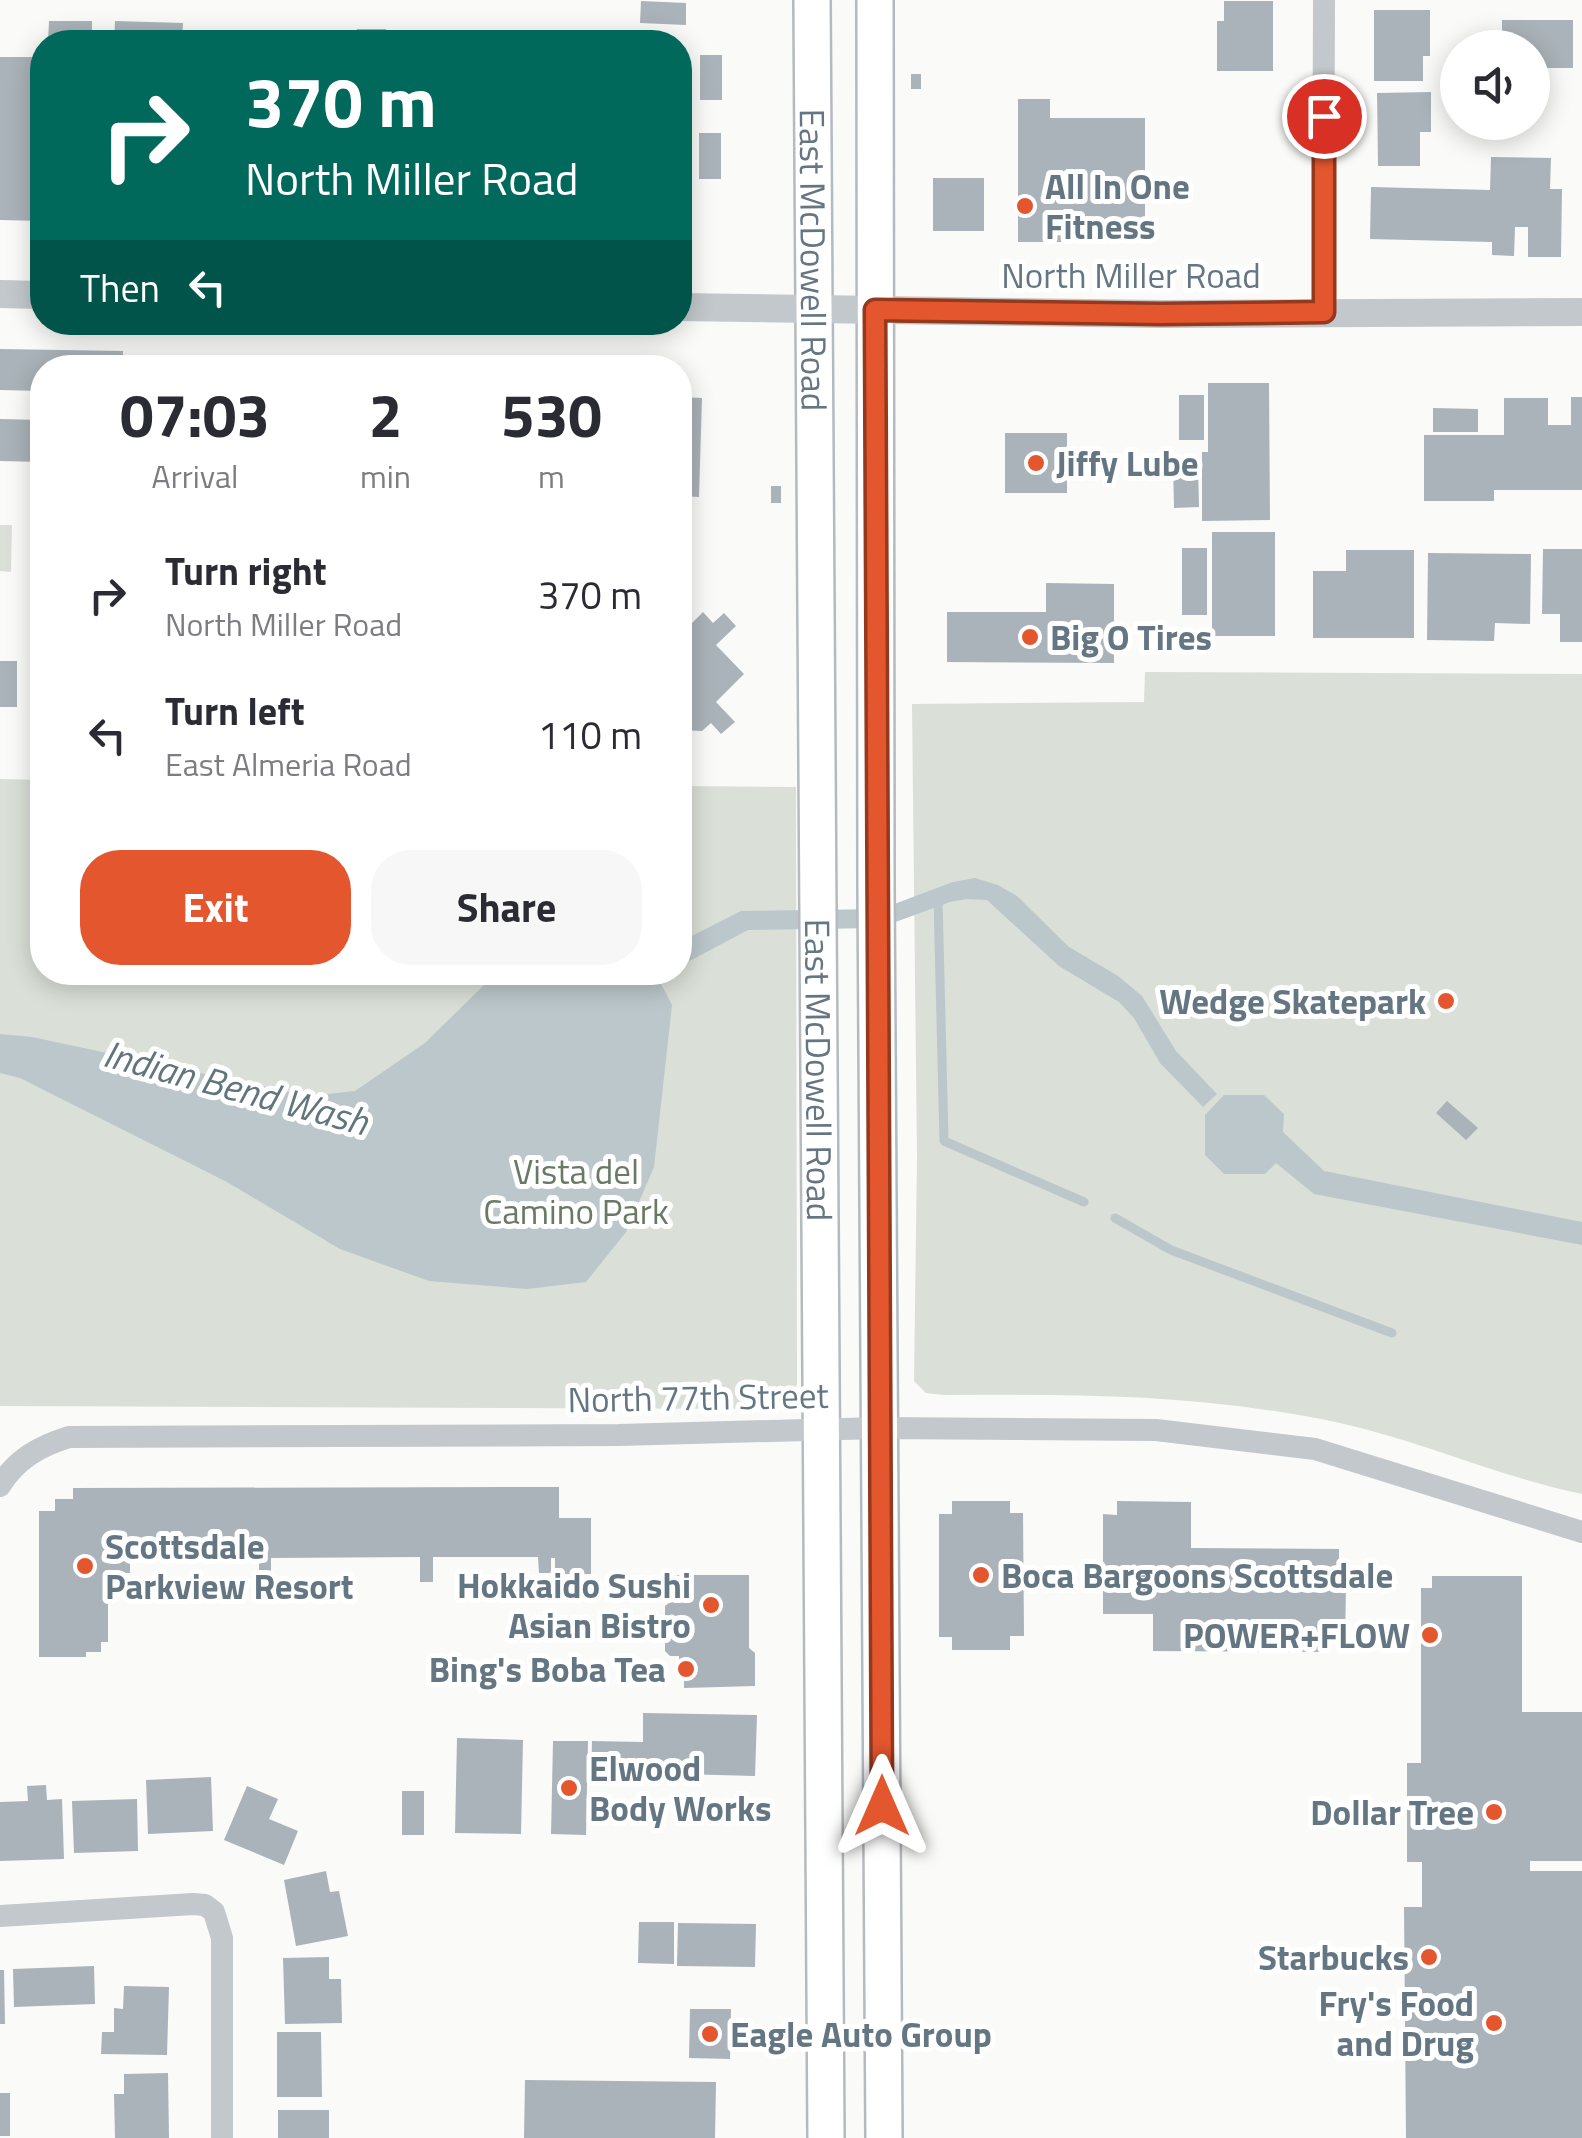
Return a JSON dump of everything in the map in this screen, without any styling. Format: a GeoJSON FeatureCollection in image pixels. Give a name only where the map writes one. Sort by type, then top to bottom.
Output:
{"type":"FeatureCollection","features":[{"type":"Feature","properties":{"kind":"main road","name":"East McDowell Road"},"geometry":{"type":"LineString","coordinates":[[812,0],[826,2138]]}},
{"type":"Feature","properties":{"kind":"main road","name":"East McDowell Road"},"geometry":{"type":"LineString","coordinates":[[875,0],[884,2138]]}},
{"type":"Feature","properties":{"kind":"street"},"geometry":{"type":"LineString","coordinates":[[1324,0],[1324,312]]}},
{"type":"Feature","properties":{"kind":"street"},"geometry":{"type":"LineString","coordinates":[[0,294],[30,295]]}},
{"type":"Feature","properties":{"kind":"street","name":"North Miller Road"},"geometry":{"type":"LineString","coordinates":[[692,307],[1161,314],[1582,312]]}},
{"type":"Feature","properties":{"kind":"street","name":"North 77th Street"},"geometry":{"type":"LineString","coordinates":[[0,1486],[18,1464],[42,1446],[69,1437],[600,1436],[879,1428],[1156,1430],[1315,1449],[1582,1532]]}},
{"type":"Feature","properties":{"kind":"street"},"geometry":{"type":"LineString","coordinates":[[0,1916],[193,1904],[214,1912],[222,1938],[222,2138]]}},
{"type":"Feature","properties":{"kind":"green space"},"geometry":{"type":"Polygon","coordinates":[[[0,525],[12,525],[11,572],[0,571],[0,525]]]}},
{"type":"Feature","properties":{"kind":"green space"},"geometry":{"type":"Polygon","coordinates":[[[1145,672],[1582,674],[1582,1494],[1401,1439],[1290,1413],[1143,1398],[944,1395],[926,1393],[914,1381],[917,1157],[912,704],[1144,702],[1145,672]]]}},
{"type":"Feature","properties":{"kind":"green space","name":"Vista del Camino Park"},"geometry":{"type":"Polygon","coordinates":[[[0,779],[30,780],[30,985],[692,985],[692,786],[796,787],[797,1384],[785,1403],[773,1409],[0,1406],[0,779]]]}},
{"type":"Feature","properties":{"kind":"water"},"geometry":{"type":"Polygon","coordinates":[[[975,878],[998,885],[1017,896],[1069,947],[1118,976],[1142,996],[1176,1051],[1217,1094],[1203,1107],[1160,1063],[1134,1018],[1119,1002],[1059,966],[987,900],[950,902],[879,928],[748,930],[692,960],[692,936],[741,911],[881,909],[953,882],[975,878]]]}},
{"type":"Feature","properties":{"kind":"water","name":"Indian Bend Wash"},"geometry":{"type":"Polygon","coordinates":[[[484,985],[662,985],[672,1005],[654,1167],[626,1232],[586,1282],[527,1289],[429,1281],[340,1249],[227,1182],[20,1078],[0,1073],[0,1034],[32,1037],[309,1096],[355,1091],[425,1043],[484,985]]]}},
{"type":"Feature","properties":{"kind":"water"},"geometry":{"type":"Polygon","coordinates":[[[1224,1095],[1264,1095],[1284,1114],[1283,1132],[1324,1171],[1582,1222],[1582,1245],[1314,1194],[1276,1163],[1265,1174],[1224,1174],[1205,1155],[1205,1115],[1224,1095]]]}},
{"type":"Feature","properties":{"kind":"building"},"geometry":{"type":"Polygon","coordinates":[[[641,1],[686,3],[686,25],[640,23],[641,1]]]}},
{"type":"Feature","properties":{"kind":"building"},"geometry":{"type":"Polygon","coordinates":[[[1224,1],[1273,1],[1273,71],[1217,71],[1217,21],[1224,21],[1224,1]]]}},
{"type":"Feature","properties":{"kind":"building"},"geometry":{"type":"Polygon","coordinates":[[[1374,10],[1430,10],[1430,56],[1423,56],[1423,81],[1374,81],[1374,10]]]}},
{"type":"Feature","properties":{"kind":"building"},"geometry":{"type":"Polygon","coordinates":[[[1502,20],[1573,20],[1573,68],[1550,68],[1550,30],[1502,30],[1502,20]]]}},
{"type":"Feature","properties":{"kind":"building"},"geometry":{"type":"Polygon","coordinates":[[[49,21],[92,21],[92,30],[49,30],[49,21]]]}},
{"type":"Feature","properties":{"kind":"building"},"geometry":{"type":"Polygon","coordinates":[[[115,21],[183,23],[183,30],[115,30],[115,21]]]}},
{"type":"Feature","properties":{"kind":"building"},"geometry":{"type":"Polygon","coordinates":[[[700,55],[722,55],[722,100],[700,100],[700,55]]]}},
{"type":"Feature","properties":{"kind":"building"},"geometry":{"type":"Polygon","coordinates":[[[0,57],[30,57],[30,221],[0,220],[0,57]]]}},
{"type":"Feature","properties":{"kind":"building"},"geometry":{"type":"Polygon","coordinates":[[[911,74],[921,74],[921,89],[911,89],[911,74]]]}},
{"type":"Feature","properties":{"kind":"building"},"geometry":{"type":"Polygon","coordinates":[[[1431,92],[1431,132],[1420,132],[1420,166],[1378,166],[1377,93],[1431,92]]]}},
{"type":"Feature","properties":{"kind":"building"},"geometry":{"type":"Polygon","coordinates":[[[1018,99],[1050,99],[1050,118],[1145,118],[1145,242],[1018,242],[1018,99]]]}},
{"type":"Feature","properties":{"kind":"building"},"geometry":{"type":"Polygon","coordinates":[[[699,133],[721,133],[721,179],[699,179],[699,133]]]}},
{"type":"Feature","properties":{"kind":"building"},"geometry":{"type":"Polygon","coordinates":[[[1491,157],[1551,158],[1550,189],[1562,189],[1561,257],[1528,257],[1528,227],[1515,227],[1514,256],[1492,255],[1492,242],[1370,239],[1371,187],[1490,190],[1491,157]]]}},
{"type":"Feature","properties":{"kind":"building"},"geometry":{"type":"Polygon","coordinates":[[[933,178],[984,178],[984,231],[933,231],[933,178]]]}},
{"type":"Feature","properties":{"kind":"building"},"geometry":{"type":"Polygon","coordinates":[[[0,349],[123,351],[123,355],[30,355],[30,391],[0,390],[0,349]]]}},
{"type":"Feature","properties":{"kind":"building"},"geometry":{"type":"Polygon","coordinates":[[[1208,383],[1269,383],[1270,520],[1202,521],[1208,383]]]}},
{"type":"Feature","properties":{"kind":"building"},"geometry":{"type":"Polygon","coordinates":[[[1179,395],[1204,395],[1204,440],[1179,440],[1179,395]]]}},
{"type":"Feature","properties":{"kind":"building"},"geometry":{"type":"Polygon","coordinates":[[[1571,397],[1582,397],[1582,490],[1494,490],[1494,501],[1424,501],[1424,435],[1504,435],[1504,398],[1548,398],[1548,425],[1571,425],[1571,397]]]}},
{"type":"Feature","properties":{"kind":"building"},"geometry":{"type":"Polygon","coordinates":[[[692,398],[702,398],[699,497],[692,497],[692,398]]]}},
{"type":"Feature","properties":{"kind":"building"},"geometry":{"type":"Polygon","coordinates":[[[1433,408],[1478,409],[1478,432],[1433,432],[1433,408]]]}},
{"type":"Feature","properties":{"kind":"building"},"geometry":{"type":"Polygon","coordinates":[[[0,419],[30,420],[30,462],[0,461],[0,419]]]}},
{"type":"Feature","properties":{"kind":"building","name":"Jiffy Lube"},"geometry":{"type":"Polygon","coordinates":[[[1005,433],[1067,433],[1067,493],[1005,493],[1005,433]]]}},
{"type":"Feature","properties":{"kind":"building"},"geometry":{"type":"Polygon","coordinates":[[[1173,463],[1198,463],[1199,507],[1174,508],[1173,463]]]}},
{"type":"Feature","properties":{"kind":"building"},"geometry":{"type":"Polygon","coordinates":[[[771,486],[781,486],[781,503],[771,503],[771,486]]]}},
{"type":"Feature","properties":{"kind":"building"},"geometry":{"type":"Polygon","coordinates":[[[1212,532],[1275,532],[1275,636],[1212,636],[1212,532]]]}},
{"type":"Feature","properties":{"kind":"building"},"geometry":{"type":"Polygon","coordinates":[[[1182,548],[1207,548],[1207,615],[1182,615],[1182,548]]]}},
{"type":"Feature","properties":{"kind":"building"},"geometry":{"type":"Polygon","coordinates":[[[1543,549],[1582,549],[1582,642],[1560,642],[1560,614],[1542,614],[1543,549]]]}},
{"type":"Feature","properties":{"kind":"building"},"geometry":{"type":"Polygon","coordinates":[[[1346,550],[1414,550],[1414,638],[1313,638],[1313,571],[1346,571],[1346,550]]]}},
{"type":"Feature","properties":{"kind":"building"},"geometry":{"type":"Polygon","coordinates":[[[1428,553],[1531,554],[1530,624],[1495,623],[1494,641],[1427,640],[1428,553]]]}},
{"type":"Feature","properties":{"kind":"building","name":"Big O Tires"},"geometry":{"type":"Polygon","coordinates":[[[1046,583],[1114,584],[1114,663],[947,662],[947,612],[1046,612],[1046,583]]]}},
{"type":"Feature","properties":{"kind":"building"},"geometry":{"type":"Polygon","coordinates":[[[703,612],[713,623],[724,613],[736,626],[716,645],[744,674],[716,702],[735,722],[721,734],[711,723],[702,731],[692,731],[692,623],[703,612]]]}},
{"type":"Feature","properties":{"kind":"building"},"geometry":{"type":"Polygon","coordinates":[[[0,661],[17,661],[17,707],[0,707],[0,661]]]}},
{"type":"Feature","properties":{"kind":"building"},"geometry":{"type":"Polygon","coordinates":[[[1447,1101],[1478,1128],[1466,1140],[1436,1113],[1447,1101]]]}},
{"type":"Feature","properties":{"kind":"building","name":"Scottsdale Parkview Resort"},"geometry":{"type":"Polygon","coordinates":[[[559,1487],[559,1518],[591,1518],[591,1574],[555,1574],[555,1558],[551,1558],[551,1573],[539,1573],[538,1557],[433,1557],[433,1582],[420,1582],[420,1557],[271,1558],[271,1573],[259,1573],[259,1558],[130,1559],[130,1573],[108,1573],[108,1642],[101,1642],[101,1652],[86,1652],[86,1657],[39,1657],[39,1511],[55,1511],[55,1499],[73,1499],[73,1488],[559,1487]]]}},
{"type":"Feature","properties":{"kind":"building","name":"Boca Bargoons Scottsdale"},"geometry":{"type":"Polygon","coordinates":[[[952,1501],[1010,1501],[1010,1513],[1023,1513],[1024,1636],[1010,1636],[1010,1650],[952,1650],[952,1637],[939,1637],[939,1514],[952,1514],[952,1501]]]}},
{"type":"Feature","properties":{"kind":"building"},"geometry":{"type":"Polygon","coordinates":[[[1117,1501],[1191,1502],[1191,1548],[1339,1549],[1339,1584],[1346,1584],[1345,1644],[1328,1644],[1328,1652],[1153,1651],[1153,1614],[1103,1614],[1103,1514],[1117,1515],[1117,1501]]]}},
{"type":"Feature","properties":{"kind":"building"},"geometry":{"type":"Polygon","coordinates":[[[670,1575],[749,1575],[749,1648],[755,1653],[755,1686],[684,1688],[684,1677],[679,1677],[679,1656],[670,1656],[665,1651],[670,1575]]]}},
{"type":"Feature","properties":{"kind":"building"},"geometry":{"type":"Polygon","coordinates":[[[1432,1576],[1522,1576],[1522,1712],[1582,1712],[1582,1861],[1530,1861],[1530,1871],[1582,1871],[1582,2138],[1406,2138],[1404,1907],[1422,1907],[1422,1862],[1407,1862],[1407,1763],[1421,1763],[1421,1588],[1432,1588],[1432,1576]]]}},
{"type":"Feature","properties":{"kind":"building"},"geometry":{"type":"Polygon","coordinates":[[[643,1713],[757,1715],[755,1776],[643,1773],[642,1783],[591,1782],[592,1741],[643,1742],[643,1713]]]}},
{"type":"Feature","properties":{"kind":"building"},"geometry":{"type":"Polygon","coordinates":[[[457,1738],[523,1740],[521,1834],[455,1833],[457,1738]]]}},
{"type":"Feature","properties":{"kind":"building","name":"Elwood Body Works"},"geometry":{"type":"Polygon","coordinates":[[[553,1741],[588,1741],[586,1835],[551,1834],[553,1741]]]}},
{"type":"Feature","properties":{"kind":"building"},"geometry":{"type":"Polygon","coordinates":[[[211,1777],[213,1831],[148,1834],[146,1780],[211,1777]]]}},
{"type":"Feature","properties":{"kind":"building"},"geometry":{"type":"Polygon","coordinates":[[[46,1785],[47,1800],[62,1799],[64,1859],[0,1861],[0,1802],[28,1801],[27,1786],[46,1785]]]}},
{"type":"Feature","properties":{"kind":"building"},"geometry":{"type":"Polygon","coordinates":[[[247,1786],[278,1799],[269,1819],[298,1831],[284,1865],[224,1840],[247,1786]]]}},
{"type":"Feature","properties":{"kind":"building"},"geometry":{"type":"Polygon","coordinates":[[[402,1791],[424,1791],[424,1835],[402,1835],[402,1791]]]}},
{"type":"Feature","properties":{"kind":"building"},"geometry":{"type":"Polygon","coordinates":[[[137,1799],[138,1851],[74,1853],[72,1801],[137,1799]]]}},
{"type":"Feature","properties":{"kind":"building"},"geometry":{"type":"Polygon","coordinates":[[[326,1871],[330,1892],[339,1891],[348,1936],[296,1946],[284,1880],[326,1871]]]}},
{"type":"Feature","properties":{"kind":"building"},"geometry":{"type":"Polygon","coordinates":[[[639,1922],[674,1922],[674,1964],[638,1963],[639,1922]]]}},
{"type":"Feature","properties":{"kind":"building"},"geometry":{"type":"Polygon","coordinates":[[[678,1923],[756,1924],[755,1967],[677,1966],[678,1923]]]}},
{"type":"Feature","properties":{"kind":"building"},"geometry":{"type":"Polygon","coordinates":[[[329,1957],[329,1979],[341,1979],[342,2023],[285,2024],[283,1958],[329,1957]]]}},
{"type":"Feature","properties":{"kind":"building"},"geometry":{"type":"Polygon","coordinates":[[[94,1966],[95,2004],[14,2007],[13,1969],[94,1966]]]}},
{"type":"Feature","properties":{"kind":"building"},"geometry":{"type":"Polygon","coordinates":[[[0,1970],[4,1970],[5,2024],[0,2024],[0,1970]]]}},
{"type":"Feature","properties":{"kind":"building"},"geometry":{"type":"Polygon","coordinates":[[[124,1986],[169,1987],[167,2055],[101,2054],[102,2032],[114,2032],[114,2008],[123,2009],[124,1986]]]}},
{"type":"Feature","properties":{"kind":"building","name":"Eagle Auto Group"},"geometry":{"type":"Polygon","coordinates":[[[690,2009],[731,2009],[730,2059],[689,2058],[690,2009]]]}},
{"type":"Feature","properties":{"kind":"building"},"geometry":{"type":"Polygon","coordinates":[[[277,2032],[321,2032],[322,2097],[277,2097],[277,2032]]]}},
{"type":"Feature","properties":{"kind":"building"},"geometry":{"type":"Polygon","coordinates":[[[168,2073],[169,2138],[115,2138],[114,2094],[124,2094],[124,2074],[168,2073]]]}},
{"type":"Feature","properties":{"kind":"building"},"geometry":{"type":"Polygon","coordinates":[[[525,2080],[716,2082],[715,2138],[524,2138],[525,2080]]]}},
{"type":"Feature","properties":{"kind":"building"},"geometry":{"type":"Polygon","coordinates":[[[0,2093],[10,2093],[10,2136],[0,2136],[0,2093]]]}},
{"type":"Feature","properties":{"kind":"building"},"geometry":{"type":"Polygon","coordinates":[[[278,2110],[329,2110],[329,2138],[278,2138],[278,2110]]]}},
{"type":"Feature","properties":{"kind":"waterway"},"geometry":{"type":"LineString","coordinates":[[938,898],[944,1141],[1084,1202]]}},
{"type":"Feature","properties":{"kind":"waterway"},"geometry":{"type":"LineString","coordinates":[[1115,1218],[1171,1250],[1392,1333]]}},
{"type":"Feature","properties":{"kind":"place","name":"All In One Fitness"},"geometry":{"type":"Point","coordinates":[1025,206]}},
{"type":"Feature","properties":{"kind":"place","name":"Jiffy Lube"},"geometry":{"type":"Point","coordinates":[1036,463]}},
{"type":"Feature","properties":{"kind":"place","name":"Big O Tires"},"geometry":{"type":"Point","coordinates":[1030,637]}},
{"type":"Feature","properties":{"kind":"place","name":"Wedge Skatepark"},"geometry":{"type":"Point","coordinates":[1446,1001]}},
{"type":"Feature","properties":{"kind":"place","name":"Scottsdale Parkview Resort"},"geometry":{"type":"Point","coordinates":[85,1566]}},
{"type":"Feature","properties":{"kind":"place","name":"Boca Bargoons Scottsdale"},"geometry":{"type":"Point","coordinates":[981,1575]}},
{"type":"Feature","properties":{"kind":"place","name":"Hokkaido Sushi Asian Bistro"},"geometry":{"type":"Point","coordinates":[711,1605]}},
{"type":"Feature","properties":{"kind":"place","name":"POWER+FLOW"},"geometry":{"type":"Point","coordinates":[1430,1635]}},
{"type":"Feature","properties":{"kind":"place","name":"Bing's Boba Tea"},"geometry":{"type":"Point","coordinates":[686,1669]}},
{"type":"Feature","properties":{"kind":"place","name":"Elwood Body Works"},"geometry":{"type":"Point","coordinates":[569,1788]}},
{"type":"Feature","properties":{"kind":"place","name":"Dollar Tree"},"geometry":{"type":"Point","coordinates":[1494,1812]}},
{"type":"Feature","properties":{"kind":"place","name":"Starbucks"},"geometry":{"type":"Point","coordinates":[1429,1957]}},
{"type":"Feature","properties":{"kind":"place","name":"Fry's Food and Drug"},"geometry":{"type":"Point","coordinates":[1494,2023]}},
{"type":"Feature","properties":{"kind":"place","name":"Eagle Auto Group"},"geometry":{"type":"Point","coordinates":[710,2034]}},
{"type":"Feature","properties":{"kind":"route"},"geometry":{"type":"LineString","coordinates":[[882,1806],[875,310],[1324,312],[1324,116]]}}]}
